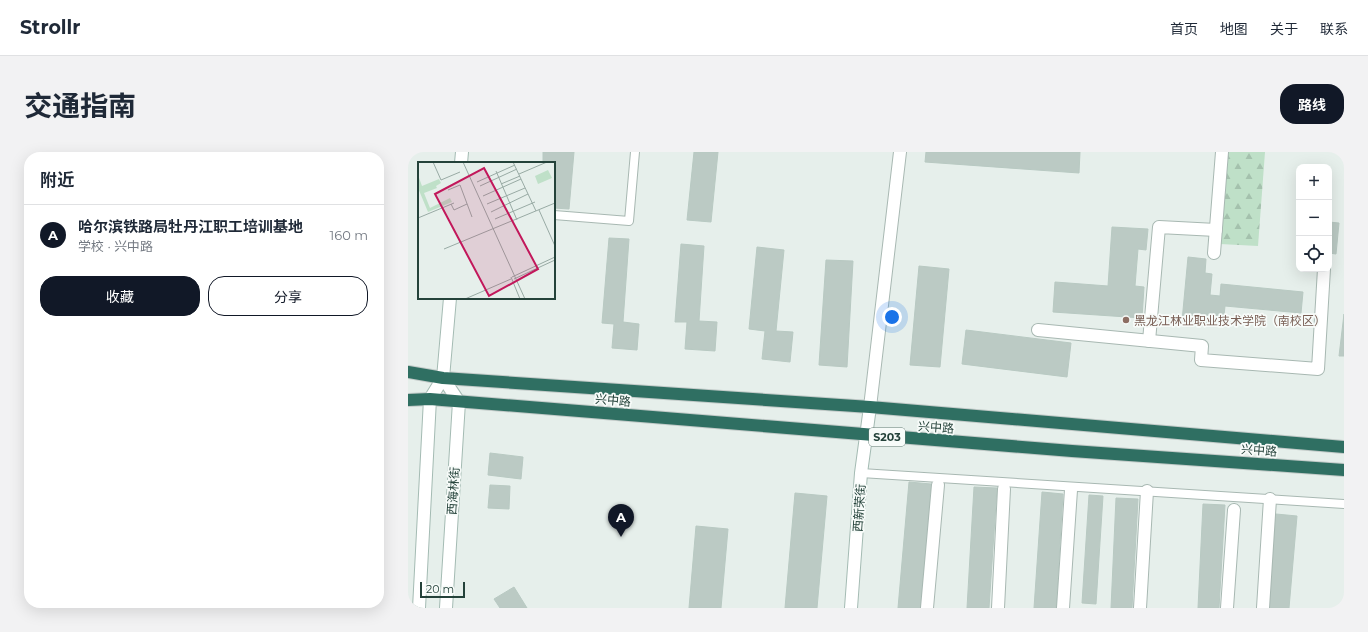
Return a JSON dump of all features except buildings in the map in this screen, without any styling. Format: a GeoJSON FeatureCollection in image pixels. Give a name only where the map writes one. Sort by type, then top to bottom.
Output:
{"type":"FeatureCollection","features":[{"type":"Feature","properties":{"kind":"highway","name":"S203"},"geometry":{"type":"LineString","coordinates":[[408,372],[443,378]]}},
{"type":"Feature","properties":{"kind":"highway","name":"兴中路"},"geometry":{"type":"LineString","coordinates":[[443,378],[870,407],[1344,447]]}},
{"type":"Feature","properties":{"kind":"highway","name":"兴中路"},"geometry":{"type":"LineString","coordinates":[[430,399],[866,436],[1344,470]]}},
{"type":"Feature","properties":{"kind":"highway","name":"S203"},"geometry":{"type":"LineString","coordinates":[[408,400],[430,399]]}},
{"type":"Feature","properties":{"kind":"street"},"geometry":{"type":"LineString","coordinates":[[461,162],[462,152]]}},
{"type":"Feature","properties":{"kind":"street","name":"西新荣街"},"geometry":{"type":"LineString","coordinates":[[851,608],[861,473],[900,152]]}},
{"type":"Feature","properties":{"kind":"street"},"geometry":{"type":"LineString","coordinates":[[1214,253],[1222,152]]}},
{"type":"Feature","properties":{"kind":"street"},"geometry":{"type":"LineString","coordinates":[[1149,341],[1159,227],[1216,230]]}},
{"type":"Feature","properties":{"kind":"street"},"geometry":{"type":"LineString","coordinates":[[1038,330],[1202,346],[1201,360],[1318,369],[1324,272]]}},
{"type":"Feature","properties":{"kind":"street"},"geometry":{"type":"LineString","coordinates":[[419,608],[430,399],[443,378],[450,299]]}},
{"type":"Feature","properties":{"kind":"street"},"geometry":{"type":"LineString","coordinates":[[443,378],[459,402]]}},
{"type":"Feature","properties":{"kind":"street","name":"西海林街"},"geometry":{"type":"LineString","coordinates":[[446,608],[459,402]]}},
{"type":"Feature","properties":{"kind":"street"},"geometry":{"type":"LineString","coordinates":[[927,608],[938,485]]}},
{"type":"Feature","properties":{"kind":"street"},"geometry":{"type":"LineString","coordinates":[[998,608],[1004,489]]}},
{"type":"Feature","properties":{"kind":"street"},"geometry":{"type":"LineString","coordinates":[[1063,608],[1071,490]]}},
{"type":"Feature","properties":{"kind":"street"},"geometry":{"type":"LineString","coordinates":[[1140,608],[1146,491]]}},
{"type":"Feature","properties":{"kind":"street"},"geometry":{"type":"LineString","coordinates":[[1263,608],[1270,499]]}},
{"type":"Feature","properties":{"kind":"street"},"geometry":{"type":"LineString","coordinates":[[1227,608],[1234,510]]}},
{"type":"Feature","properties":{"kind":"lane"},"geometry":{"type":"LineString","coordinates":[[555,215],[629,221],[635,152]]}},
{"type":"Feature","properties":{"kind":"lane"},"geometry":{"type":"LineString","coordinates":[[861,473],[1344,504]]}},
{"type":"Feature","properties":{"kind":"green space"},"geometry":{"type":"Polygon","coordinates":[[[1228,152],[1265,152],[1258,246],[1220,244],[1228,152]]]}},
{"type":"Feature","properties":{"kind":"place","name":"黑龙江林业职业技术学院（南校区）"},"geometry":{"type":"Point","coordinates":[1126,320]}},
{"type":"Feature","properties":{"kind":"place","name":"哈尔滨铁路局牡丹江职工培训基地"},"geometry":{"type":"Point","coordinates":[621,537]}}]}
